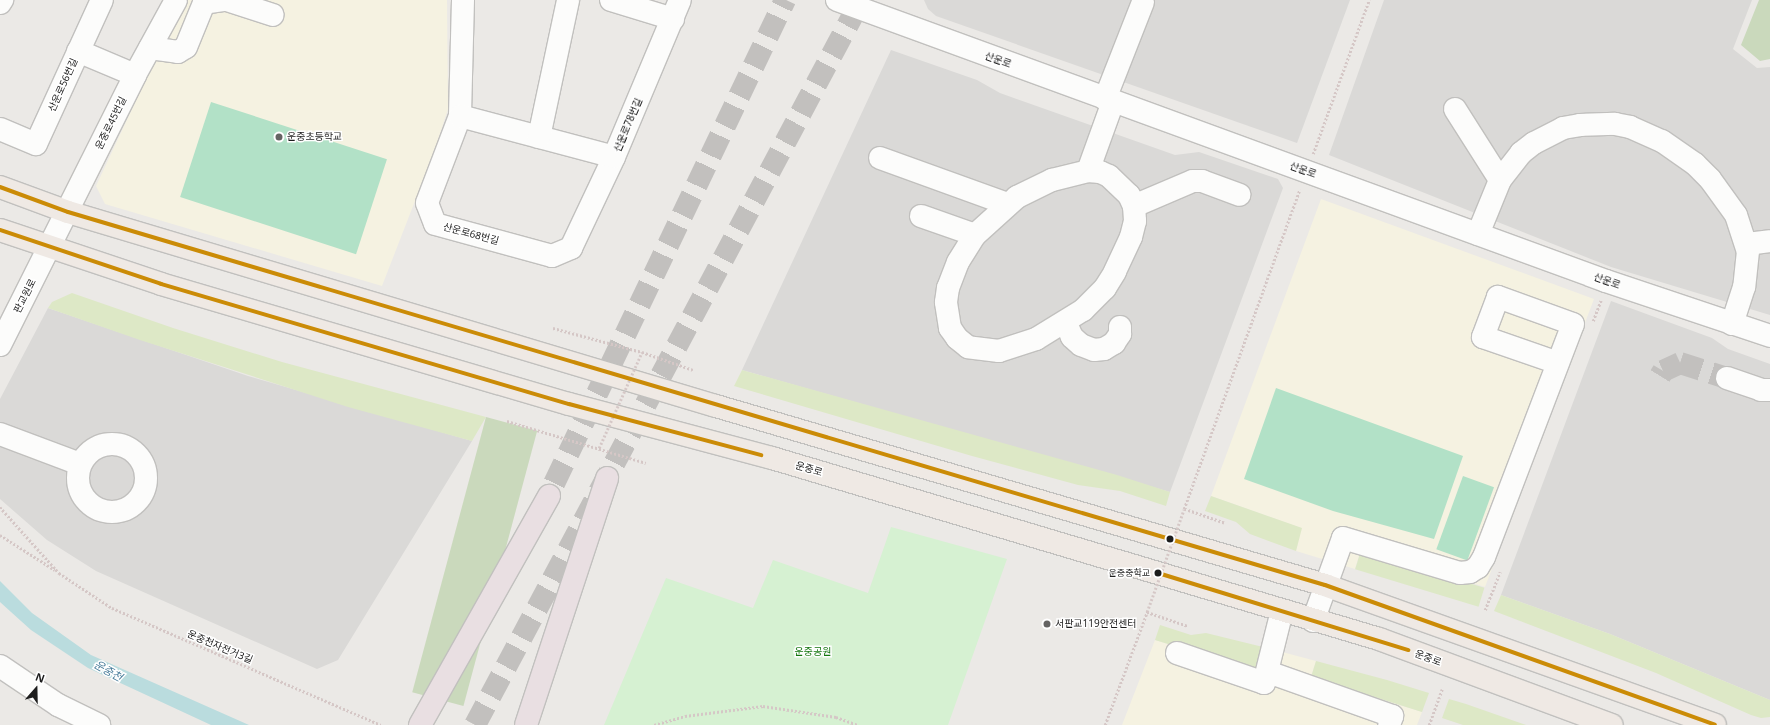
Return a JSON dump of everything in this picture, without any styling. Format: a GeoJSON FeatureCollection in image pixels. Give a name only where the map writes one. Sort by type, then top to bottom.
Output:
{"type":"FeatureCollection","features":[{"type":"Feature","properties":{"kind":"highway"},"geometry":{"type":"LineString","coordinates":[[526,725],[606,478]]}},
{"type":"Feature","properties":{"kind":"highway"},"geometry":{"type":"LineString","coordinates":[[420,725],[548,496]]}},
{"type":"Feature","properties":{"kind":"main road"},"geometry":{"type":"LineString","coordinates":[[0,187],[68,212],[716,406],[1325,585],[1715,725]]}},
{"type":"Feature","properties":{"kind":"main road","name":"운중로"},"geometry":{"type":"LineString","coordinates":[[0,230],[191,293],[569,404],[787,462],[1313,621],[1379,639],[1612,725]]}},
{"type":"Feature","properties":{"kind":"street","name":"산운로56번길"},"geometry":{"type":"LineString","coordinates":[[5,131],[36,144],[102,0]]}},
{"type":"Feature","properties":{"kind":"street","name":"운중로45번길"},"geometry":{"type":"LineString","coordinates":[[50,247],[135,75],[176,0]]}},
{"type":"Feature","properties":{"kind":"street"},"geometry":{"type":"LineString","coordinates":[[150,48],[178,52],[186,47],[204,3],[223,0]]}},
{"type":"Feature","properties":{"kind":"street"},"geometry":{"type":"LineString","coordinates":[[227,0],[273,15]]}},
{"type":"Feature","properties":{"kind":"street","name":"산운로68번길"},"geometry":{"type":"LineString","coordinates":[[463,0],[460,116],[427,203],[435,224],[552,256],[571,248]]}},
{"type":"Feature","properties":{"kind":"street"},"geometry":{"type":"LineString","coordinates":[[539,137],[568,0]]}},
{"type":"Feature","properties":{"kind":"street"},"geometry":{"type":"LineString","coordinates":[[611,0],[677,9]]}},
{"type":"Feature","properties":{"kind":"street","name":"산운로"},"geometry":{"type":"LineString","coordinates":[[837,0],[1478,234],[1732,324],[1770,336]]}},
{"type":"Feature","properties":{"kind":"street"},"geometry":{"type":"LineString","coordinates":[[1088,171],[1109,100],[1143,2]]}},
{"type":"Feature","properties":{"kind":"street","name":"산운로78번길"},"geometry":{"type":"LineString","coordinates":[[571,248],[614,157],[677,9]]}},
{"type":"Feature","properties":{"kind":"street"},"geometry":{"type":"LineString","coordinates":[[78,51],[135,75]]}},
{"type":"Feature","properties":{"kind":"street"},"geometry":{"type":"LineString","coordinates":[[1455,109],[1500,180]]}},
{"type":"Feature","properties":{"kind":"street"},"geometry":{"type":"LineString","coordinates":[[460,116],[614,157]]}},
{"type":"Feature","properties":{"kind":"street"},"geometry":{"type":"LineString","coordinates":[[1478,234],[1500,180],[1530,146],[1563,128],[1596,124],[1630,127],[1678,151],[1710,179],[1736,215],[1747,244],[1748,272],[1732,324]]}},
{"type":"Feature","properties":{"kind":"street"},"geometry":{"type":"LineString","coordinates":[[880,158],[1007,204]]}},
{"type":"Feature","properties":{"kind":"street"},"geometry":{"type":"LineString","coordinates":[[1088,171],[1100,172],[1110,176],[1129,195],[1134,206],[1135,221],[1131,237],[1115,272],[1095,299],[1066,323],[1036,339],[999,351],[968,347],[957,338],[950,328],[947,315],[948,288],[958,262],[975,235],[1007,204],[1052,180],[1088,171]]}},
{"type":"Feature","properties":{"kind":"street"},"geometry":{"type":"LineString","coordinates":[[1134,206],[1193,181],[1202,181],[1240,195]]}},
{"type":"Feature","properties":{"kind":"street"},"geometry":{"type":"LineString","coordinates":[[921,216],[975,235]]}},
{"type":"Feature","properties":{"kind":"street"},"geometry":{"type":"LineString","coordinates":[[1747,244],[1770,241]]}},
{"type":"Feature","properties":{"kind":"street","name":"판교원로"},"geometry":{"type":"LineString","coordinates":[[0,345],[50,247]]}},
{"type":"Feature","properties":{"kind":"street"},"geometry":{"type":"LineString","coordinates":[[1066,323],[1072,337],[1081,345],[1094,350],[1104,349],[1114,343],[1120,334],[1120,327]]}},
{"type":"Feature","properties":{"kind":"street"},"geometry":{"type":"LineString","coordinates":[[1313,621],[1343,538],[1460,573],[1470,572],[1478,567],[1558,363]]}},
{"type":"Feature","properties":{"kind":"street"},"geometry":{"type":"LineString","coordinates":[[1727,378],[1761,390],[1770,390]]}},
{"type":"Feature","properties":{"kind":"street"},"geometry":{"type":"LineString","coordinates":[[0,434],[80,464]]}},
{"type":"Feature","properties":{"kind":"street"},"geometry":{"type":"LineString","coordinates":[[1177,653],[1264,683],[1268,672],[1282,611]]}},
{"type":"Feature","properties":{"kind":"street"},"geometry":{"type":"LineString","coordinates":[[0,666],[58,704],[98,725]]}},
{"type":"Feature","properties":{"kind":"street"},"geometry":{"type":"LineString","coordinates":[[1268,672],[1392,716],[1389,725]]}},
{"type":"Feature","properties":{"kind":"path"},"geometry":{"type":"LineString","coordinates":[[1105,725],[1227,394],[1306,171],[1369,0]]}},
{"type":"Feature","properties":{"kind":"path"},"geometry":{"type":"LineString","coordinates":[[553,328],[642,352],[693,370]]}},
{"type":"Feature","properties":{"kind":"path"},"geometry":{"type":"LineString","coordinates":[[598,448],[642,352]]}},
{"type":"Feature","properties":{"kind":"path"},"geometry":{"type":"LineString","coordinates":[[507,421],[646,463]]}},
{"type":"Feature","properties":{"kind":"path","name":"운중천자전거3길"},"geometry":{"type":"LineString","coordinates":[[0,507],[59,573]]}},
{"type":"Feature","properties":{"kind":"path"},"geometry":{"type":"LineString","coordinates":[[1184,509],[1224,523]]}},
{"type":"Feature","properties":{"kind":"path","name":"운중천자전거3길"},"geometry":{"type":"LineString","coordinates":[[0,535],[112,608],[381,725]]}},
{"type":"Feature","properties":{"kind":"path"},"geometry":{"type":"LineString","coordinates":[[1147,612],[1188,626]]}},
{"type":"Feature","properties":{"kind":"path"},"geometry":{"type":"LineString","coordinates":[[1429,725],[1442,689]]}},
{"type":"Feature","properties":{"kind":"path"},"geometry":{"type":"LineString","coordinates":[[654,725],[685,716],[763,706],[836,717],[858,725]]}},
{"type":"Feature","properties":{"kind":"shaded area","name":"운중초등학교"},"geometry":{"type":"Polygon","coordinates":[[[183,0],[447,0],[448,109],[434,152],[382,286],[105,204],[96,186],[183,0]]]}},
{"type":"Feature","properties":{"kind":"shaded area"},"geometry":{"type":"Polygon","coordinates":[[[924,0],[1350,0],[1297,143],[936,16],[928,9],[924,0]]]}},
{"type":"Feature","properties":{"kind":"shaded area"},"geometry":{"type":"Polygon","coordinates":[[[1384,0],[1752,0],[1733,49],[1757,68],[1770,67],[1770,315],[1611,267],[1329,155],[1384,0]]]}},
{"type":"Feature","properties":{"kind":"shaded area"},"geometry":{"type":"Polygon","coordinates":[[[891,50],[977,80],[1000,93],[1175,155],[1199,152],[1278,179],[1283,188],[1170,492],[742,370],[891,50]]]}},
{"type":"Feature","properties":{"kind":"shaded area"},"geometry":{"type":"Polygon","coordinates":[[[1321,199],[1594,299],[1485,587],[1361,550],[1355,569],[1296,551],[1301,528],[1211,496],[1321,199]]]}},
{"type":"Feature","properties":{"kind":"shaded area"},"geometry":{"type":"Polygon","coordinates":[[[1611,301],[1712,338],[1728,349],[1770,364],[1770,700],[1610,634],[1501,595],[1611,301]]]}},
{"type":"Feature","properties":{"kind":"shaded area"},"geometry":{"type":"Polygon","coordinates":[[[48,308],[248,376],[472,441],[338,660],[317,669],[96,571],[47,540],[0,499],[0,399],[48,308]]]}},
{"type":"Feature","properties":{"kind":"shaded area"},"geometry":{"type":"Polygon","coordinates":[[[1155,640],[1255,670],[1263,647],[1316,661],[1311,677],[1422,712],[1417,725],[1122,725],[1155,640]]]}},
{"type":"Feature","properties":{"kind":"green space"},"geometry":{"type":"Polygon","coordinates":[[[1759,0],[1770,0],[1770,59],[1760,61],[1741,45],[1759,0]]]}},
{"type":"Feature","properties":{"kind":"green space"},"geometry":{"type":"Polygon","coordinates":[[[211,102],[387,159],[356,254],[180,197],[211,102]]]}},
{"type":"Feature","properties":{"kind":"green space"},"geometry":{"type":"Polygon","coordinates":[[[72,293],[173,328],[282,362],[486,417],[472,441],[348,407],[140,340],[48,308],[52,302],[72,293]]]}},
{"type":"Feature","properties":{"kind":"green space"},"geometry":{"type":"Polygon","coordinates":[[[742,370],[1117,475],[1170,492],[1166,506],[1120,491],[1078,485],[972,456],[734,386],[742,370]]]}},
{"type":"Feature","properties":{"kind":"green space"},"geometry":{"type":"Polygon","coordinates":[[[1276,388],[1463,456],[1434,539],[1333,511],[1244,479],[1276,388]]]}},
{"type":"Feature","properties":{"kind":"green space"},"geometry":{"type":"Polygon","coordinates":[[[486,417],[537,431],[463,706],[412,692],[486,417]]]}},
{"type":"Feature","properties":{"kind":"green space"},"geometry":{"type":"Polygon","coordinates":[[[1463,476],[1494,487],[1467,561],[1436,549],[1463,476]]]}},
{"type":"Feature","properties":{"kind":"green space"},"geometry":{"type":"Polygon","coordinates":[[[1211,496],[1302,528],[1296,551],[1250,534],[1236,522],[1205,511],[1211,496]]]}},
{"type":"Feature","properties":{"kind":"green space","name":"운중공원"},"geometry":{"type":"Polygon","coordinates":[[[891,527],[1007,559],[948,725],[604,725],[666,578],[753,608],[773,560],[868,593],[891,527]]]}},
{"type":"Feature","properties":{"kind":"green space"},"geometry":{"type":"Polygon","coordinates":[[[1361,550],[1484,588],[1479,607],[1355,569],[1361,550]]]}},
{"type":"Feature","properties":{"kind":"green space"},"geometry":{"type":"Polygon","coordinates":[[[1501,595],[1610,634],[1770,700],[1770,717],[1761,718],[1751,715],[1656,673],[1494,611],[1501,595]]]}},
{"type":"Feature","properties":{"kind":"green space"},"geometry":{"type":"Polygon","coordinates":[[[1160,625],[1191,635],[1206,633],[1263,647],[1255,671],[1155,640],[1160,625]]]}},
{"type":"Feature","properties":{"kind":"green space"},"geometry":{"type":"Polygon","coordinates":[[[1316,661],[1429,693],[1422,712],[1311,677],[1316,661]]]}},
{"type":"Feature","properties":{"kind":"green space"},"geometry":{"type":"Polygon","coordinates":[[[1449,699],[1526,725],[1463,725],[1442,718],[1449,699]]]}},
{"type":"Feature","properties":{"kind":"water","name":"운중천"},"geometry":{"type":"Polygon","coordinates":[[[0,581],[32,613],[91,655],[249,725],[211,725],[88,668],[31,630],[0,602],[0,581]]]}},
{"type":"Feature","properties":{"kind":"tunnel"},"geometry":{"type":"LineString","coordinates":[[540,513],[785,0]]}},
{"type":"Feature","properties":{"kind":"tunnel"},"geometry":{"type":"LineString","coordinates":[[475,725],[861,0]]}},
{"type":"Feature","properties":{"kind":"tunnel"},"geometry":{"type":"LineString","coordinates":[[1660,376],[1663,371],[1680,363],[1727,378]]}},
{"type":"Feature","properties":{"kind":"transit line"},"geometry":{"type":"LineString","coordinates":[[0,187],[68,212],[1325,585],[1715,725]]}},
{"type":"Feature","properties":{"kind":"transit line"},"geometry":{"type":"LineString","coordinates":[[0,230],[161,284],[569,404],[761,455]]}},
{"type":"Feature","properties":{"kind":"transit line"},"geometry":{"type":"LineString","coordinates":[[1158,573],[1408,650]]}},
{"type":"Feature","properties":{"kind":"place","name":"운중초등학교"},"geometry":{"type":"Point","coordinates":[279,137]}},
{"type":"Feature","properties":{"kind":"place","name":"운중중학교"},"geometry":{"type":"Point","coordinates":[1158,573]}},
{"type":"Feature","properties":{"kind":"place","name":"서판교119안전센터"},"geometry":{"type":"Point","coordinates":[1047,624]}}]}
